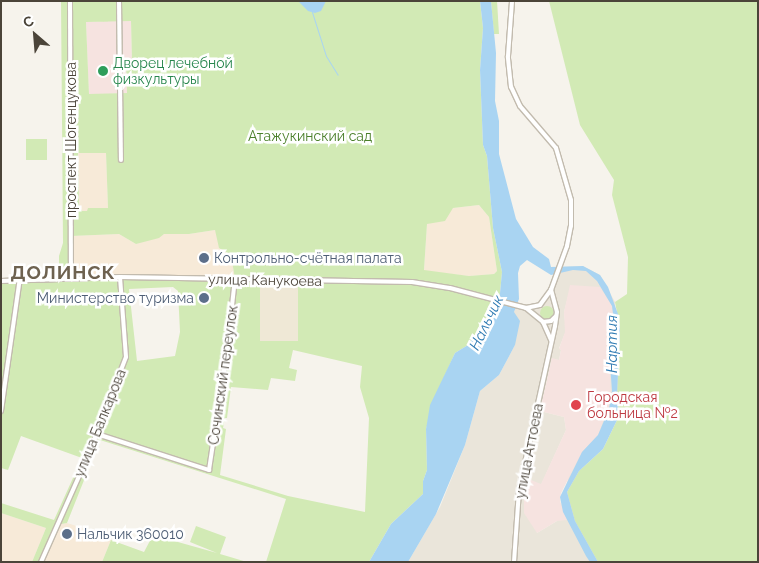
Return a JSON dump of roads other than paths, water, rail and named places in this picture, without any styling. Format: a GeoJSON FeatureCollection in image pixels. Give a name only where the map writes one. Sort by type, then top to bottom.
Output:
{"type":"FeatureCollection","features":[{"type":"Feature","properties":{"kind":"street","name":"проспект Шогенцукова"},"geometry":{"type":"LineString","coordinates":[[70,1],[71,279]]}},
{"type":"Feature","properties":{"kind":"street"},"geometry":{"type":"LineString","coordinates":[[119,1],[120,160]]}},
{"type":"Feature","properties":{"kind":"street"},"geometry":{"type":"LineString","coordinates":[[512,1],[508,56],[510,87],[520,106],[551,141],[563,167],[572,207],[571,226],[566,246],[551,290],[536,313],[551,341]]}},
{"type":"Feature","properties":{"kind":"street","name":"улица Канукоева"},"geometry":{"type":"LineString","coordinates":[[1,281],[20,278],[71,279],[120,277],[412,282],[450,288],[526,308]]}},
{"type":"Feature","properties":{"kind":"street","name":"улица Балкарова"},"geometry":{"type":"LineString","coordinates":[[41,562],[97,434],[126,358],[120,277]]}},
{"type":"Feature","properties":{"kind":"street"},"geometry":{"type":"LineString","coordinates":[[1,411],[20,278]]}},
{"type":"Feature","properties":{"kind":"street","name":"Сочинский переулок"},"geometry":{"type":"LineString","coordinates":[[97,434],[209,470],[226,360],[235,279]]}},
{"type":"Feature","properties":{"kind":"street"},"geometry":{"type":"LineString","coordinates":[[526,308],[541,320],[551,321],[556,315],[551,290]]}},
{"type":"Feature","properties":{"kind":"street"},"geometry":{"type":"LineString","coordinates":[[526,308],[549,303],[554,306]]}},
{"type":"Feature","properties":{"kind":"street","name":"улица Аттоева"},"geometry":{"type":"LineString","coordinates":[[514,562],[519,490],[556,315]]}},
{"type":"Feature","properties":{"kind":"water"},"geometry":{"type":"Polygon","coordinates":[[[298,1],[326,1],[321,11],[315,13],[308,11],[298,1]]]}},
{"type":"Feature","properties":{"kind":"water"},"geometry":{"type":"Polygon","coordinates":[[[480,1],[491,1],[496,53],[495,101],[499,121],[499,154],[516,219],[533,247],[549,259],[551,267],[583,266],[600,275],[608,287],[618,314],[620,328],[617,395],[619,416],[603,449],[579,471],[567,492],[575,521],[598,562],[590,562],[586,556],[563,512],[560,497],[582,452],[598,435],[609,409],[612,391],[610,363],[614,321],[612,306],[597,281],[586,271],[573,270],[551,275],[527,260],[520,266],[518,273],[519,299],[514,312],[520,321],[515,345],[499,375],[480,391],[465,445],[436,514],[408,562],[369,562],[391,524],[423,494],[423,481],[427,470],[426,429],[430,405],[455,353],[468,345],[496,306],[500,293],[502,272],[493,228],[487,156],[483,145],[480,70],[483,28],[480,1]]]}},
{"type":"Feature","properties":{"kind":"waterway"},"geometry":{"type":"LineString","coordinates":[[312,12],[326,56],[338,75]]}},
{"type":"Feature","properties":{"kind":"place","name":"Дворец лечебной физкультуры"},"geometry":{"type":"Point","coordinates":[103,71]}},
{"type":"Feature","properties":{"kind":"place","name":"Контрольно-счётная палата"},"geometry":{"type":"Point","coordinates":[204,258]}},
{"type":"Feature","properties":{"kind":"place","name":"Министерство туризма"},"geometry":{"type":"Point","coordinates":[204,298]}},
{"type":"Feature","properties":{"kind":"place","name":"Городская больница №2"},"geometry":{"type":"Point","coordinates":[576,405]}},
{"type":"Feature","properties":{"kind":"place","name":"Нальчик 360010"},"geometry":{"type":"Point","coordinates":[67,534]}},
{"type":"Feature","properties":{"kind":"district","name":"ДОЛИНСК"},"geometry":{"type":"Point","coordinates":[63,273]}},
{"type":"Feature","properties":{"kind":"park label","name":"Атажукинский сад"},"geometry":{"type":"Point","coordinates":[310,136]}},
{"type":"Feature","properties":{"kind":"water label","name":"Нальчик"},"geometry":{"type":"Point","coordinates":[487,323]}},
{"type":"Feature","properties":{"kind":"water label","name":"Нартия"},"geometry":{"type":"Point","coordinates":[613,344]}}]}
